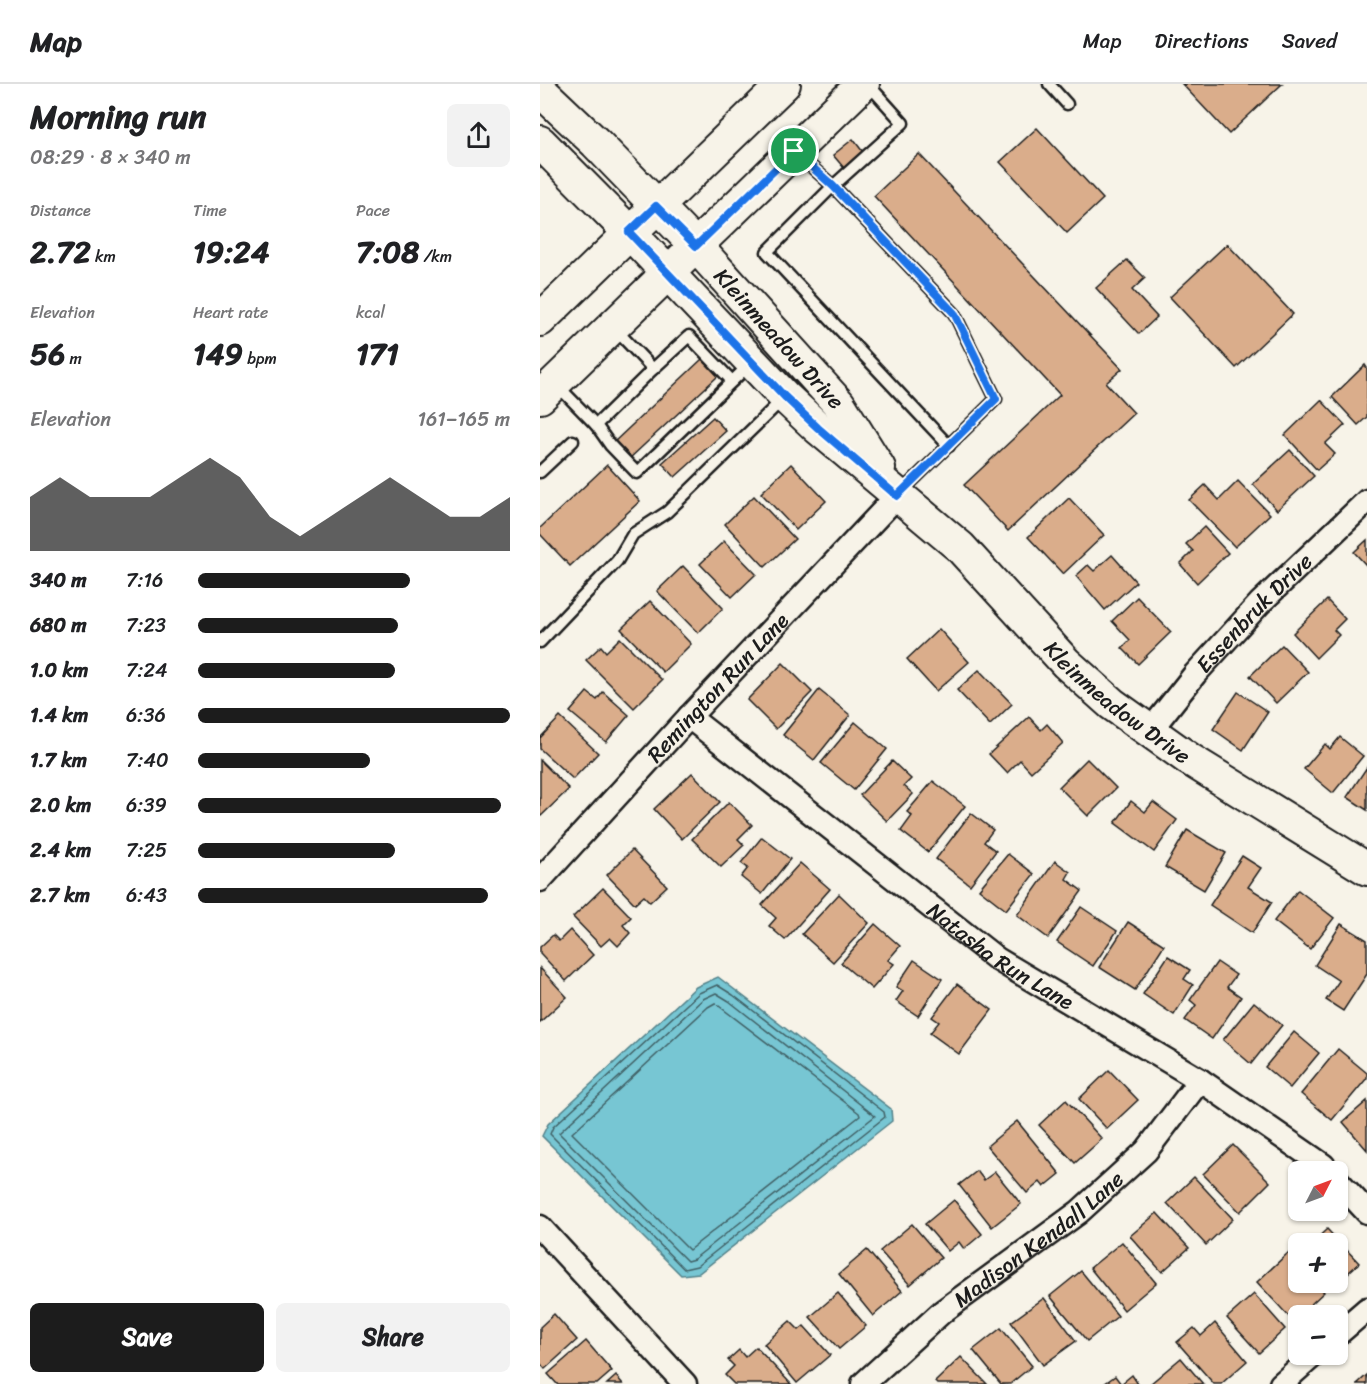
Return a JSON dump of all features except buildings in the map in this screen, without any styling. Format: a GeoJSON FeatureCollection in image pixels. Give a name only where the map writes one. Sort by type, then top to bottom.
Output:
{"type":"FeatureCollection","features":[{"type":"Feature","properties":{"kind":"street"},"geometry":{"type":"LineString","coordinates":[[540,321],[629,232],[784,84]]}},
{"type":"Feature","properties":{"kind":"street"},"geometry":{"type":"LineString","coordinates":[[547,390],[863,84]]}},
{"type":"Feature","properties":{"kind":"street","name":"Kleinmeadow Drive"},"geometry":{"type":"LineString","coordinates":[[540,90],[696,246],[839,404],[897,496]]}},
{"type":"Feature","properties":{"kind":"street","name":"Kleinmeadow Drive"},"geometry":{"type":"LineString","coordinates":[[540,142],[667,272],[743,371],[785,397],[897,496],[960,547],[1066,663],[1112,704],[1189,759],[1367,869]]}},
{"type":"Feature","properties":{"kind":"street","name":"Remington Run Lane"},"geometry":{"type":"LineString","coordinates":[[540,880],[689,717],[897,496]]}},
{"type":"Feature","properties":{"kind":"street","name":"Essenbruk Drive"},"geometry":{"type":"LineString","coordinates":[[1149,732],[1195,674],[1260,603],[1367,501]]}},
{"type":"Feature","properties":{"kind":"street","name":"Natasha Run Lane"},"geometry":{"type":"LineString","coordinates":[[689,717],[997,959],[1200,1080],[1317,1161]]}},
{"type":"Feature","properties":{"kind":"street","name":"Madison Kendall Lane"},"geometry":{"type":"LineString","coordinates":[[862,1384],[942,1312],[1079,1212],[1146,1151],[1200,1080]]}},
{"type":"Feature","properties":{"kind":"street"},"geometry":{"type":"LineString","coordinates":[[1348,1192],[1367,1212]]}},
{"type":"Feature","properties":{"kind":"street"},"geometry":{"type":"LineString","coordinates":[[545,1243],[685,1384]]}},
{"type":"Feature","properties":{"kind":"street"},"geometry":{"type":"LineString","coordinates":[[1348,1325],[1367,1309]]}},
{"type":"Feature","properties":{"kind":"street"},"geometry":{"type":"LineString","coordinates":[[1281,1384],[1303,1365]]}},
{"type":"Feature","properties":{"kind":"lane"},"geometry":{"type":"LineString","coordinates":[[868,84],[903,123],[833,186],[767,252],[949,446]]}},
{"type":"Feature","properties":{"kind":"lane"},"geometry":{"type":"LineString","coordinates":[[1049,84],[1067,104]]}},
{"type":"Feature","properties":{"kind":"lane"},"geometry":{"type":"LineString","coordinates":[[794,151],[833,186],[954,313],[996,399],[897,496]]}},
{"type":"Feature","properties":{"kind":"lane"},"geometry":{"type":"LineString","coordinates":[[612,326],[653,369]]}},
{"type":"Feature","properties":{"kind":"lane"},"geometry":{"type":"LineString","coordinates":[[547,390],[596,425],[610,445],[638,473],[743,371],[689,336],[596,425]]}},
{"type":"Feature","properties":{"kind":"lane"},"geometry":{"type":"LineString","coordinates":[[540,642],[617,561],[633,534],[667,512],[785,397]]}},
{"type":"Feature","properties":{"kind":"lane"},"geometry":{"type":"LineString","coordinates":[[540,472],[573,441]]}},
{"type":"Feature","properties":{"kind":"water"},"geometry":{"type":"Polygon","coordinates":[[[718,977],[891,1109],[892,1121],[699,1273],[681,1275],[542,1136],[548,1124],[696,987],[718,977]]]}},
{"type":"Feature","properties":{"kind":"route"},"geometry":{"type":"LineString","coordinates":[[794,151],[833,186],[954,313],[996,399],[897,496],[785,397],[629,232],[656,206],[696,246],[794,151]]}}]}
